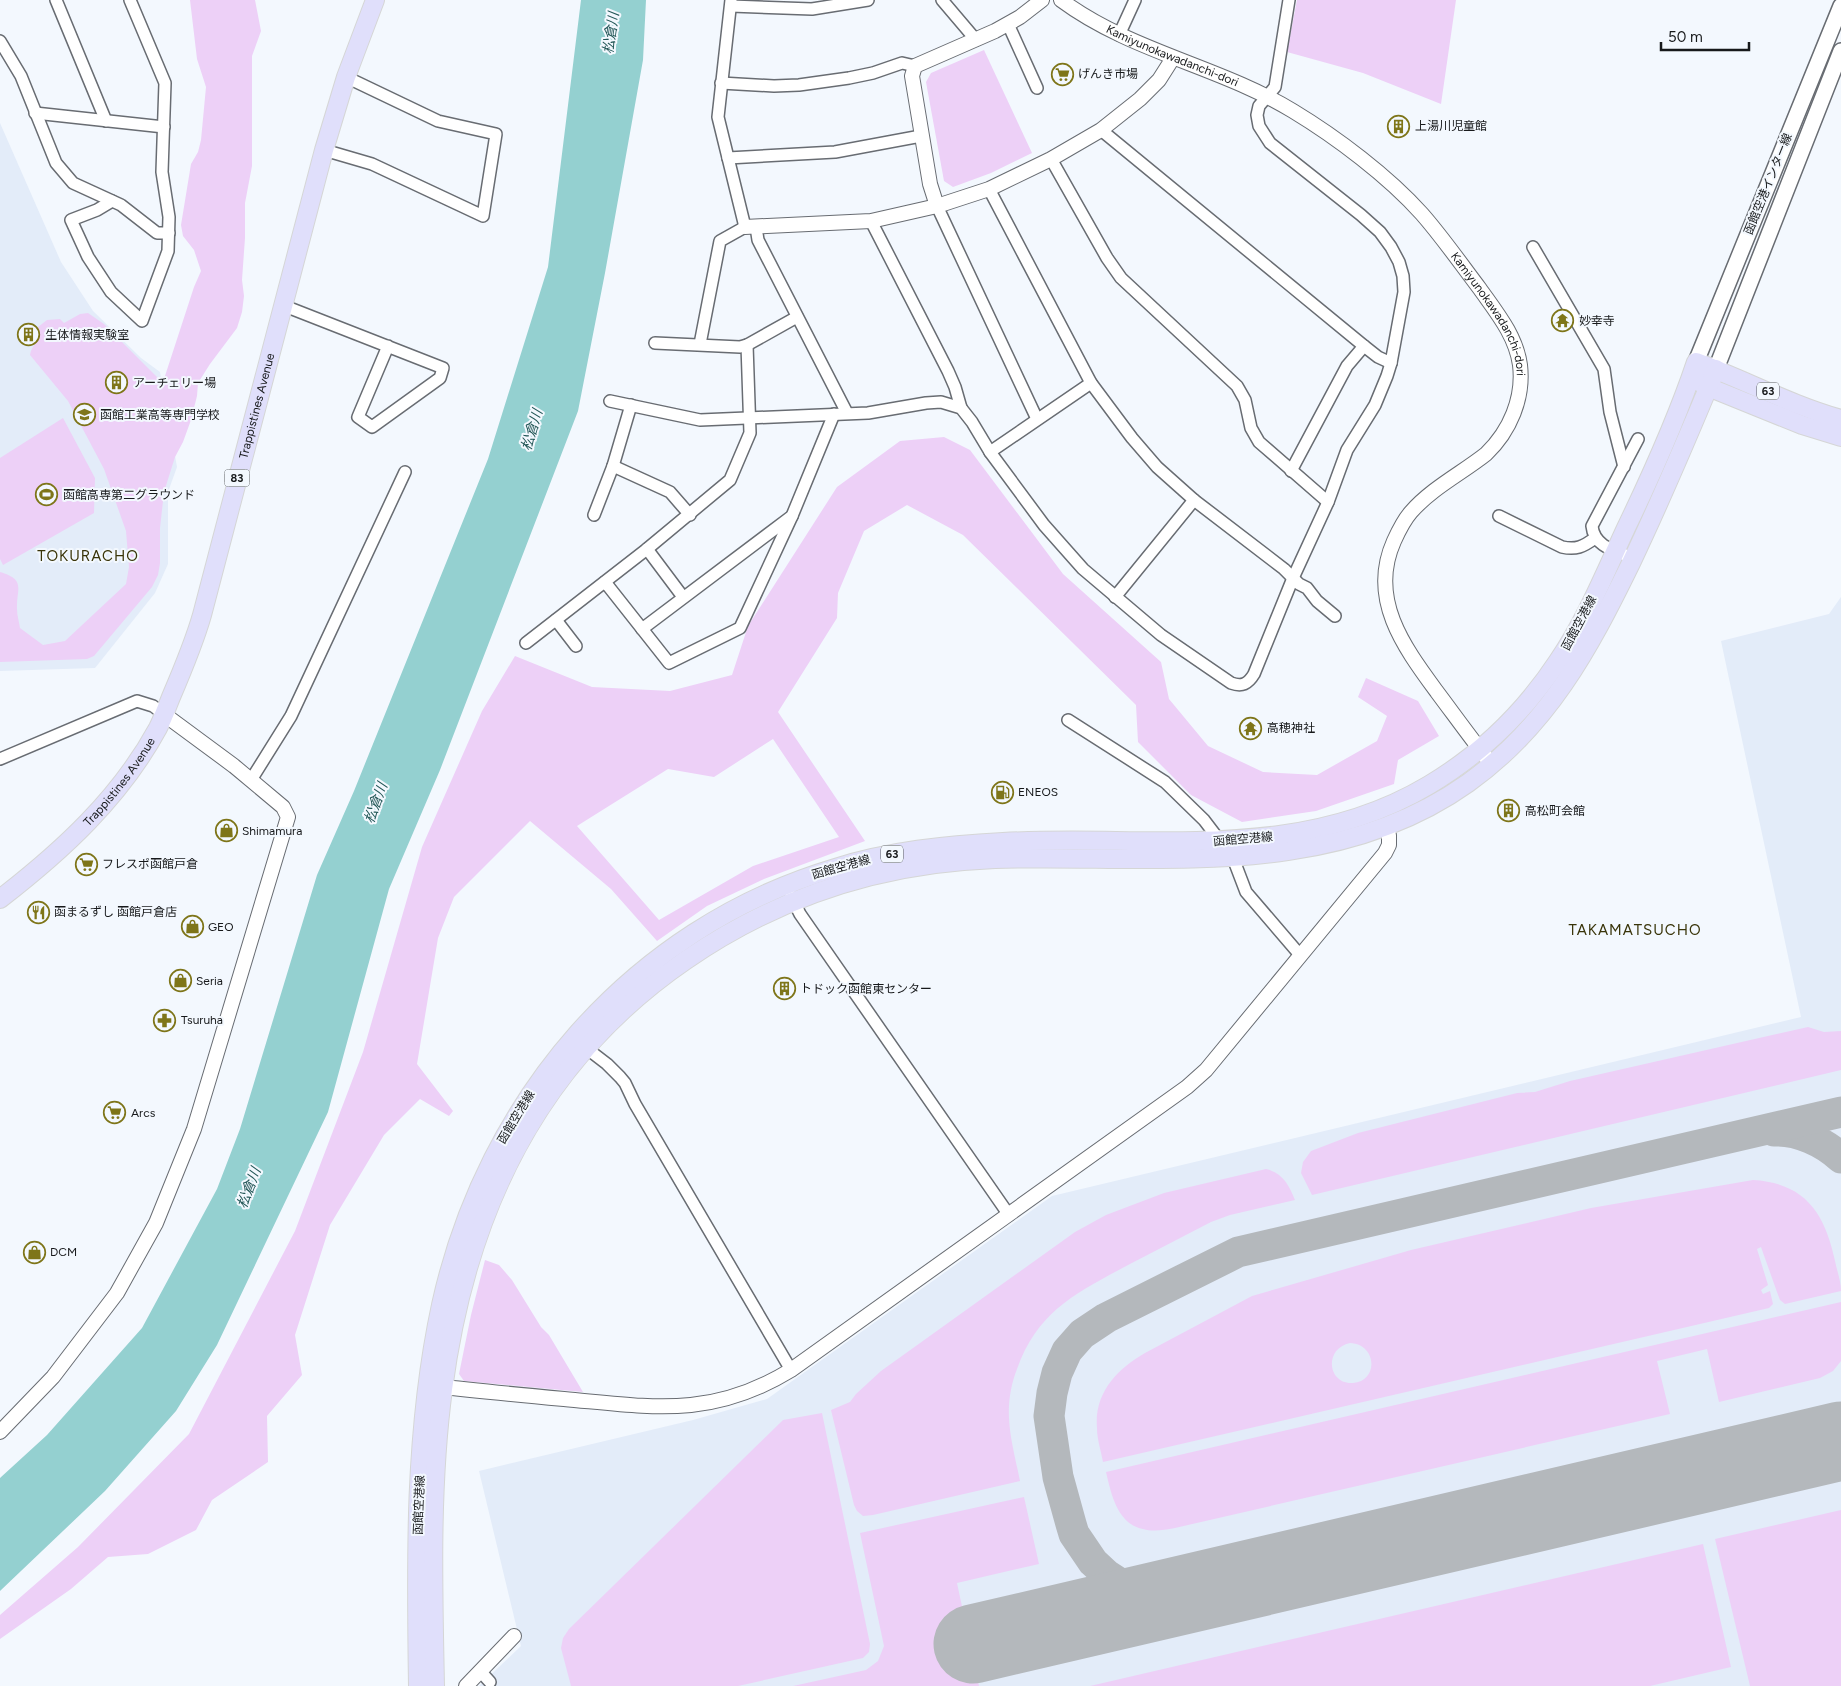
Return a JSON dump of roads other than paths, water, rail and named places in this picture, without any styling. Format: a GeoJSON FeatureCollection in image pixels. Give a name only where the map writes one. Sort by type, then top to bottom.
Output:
{"type":"FeatureCollection","features":[{"type":"Feature","properties":{"kind":"main road","name":"Trappistines Avenue"},"geometry":{"type":"LineString","coordinates":[[0,899],[40,868],[65,845],[115,793],[137,762],[165,715],[191,651],[202,615],[324,150],[346,77],[375,0]]}},
{"type":"Feature","properties":{"kind":"main road","name":"函館空港インター線"},"geometry":{"type":"LineString","coordinates":[[1694,369],[1841,6]]}},
{"type":"Feature","properties":{"kind":"main road","name":"函館空港インター線"},"geometry":{"type":"LineString","coordinates":[[1716,369],[1841,51]]}},
{"type":"Feature","properties":{"kind":"main road","name":"63"},"geometry":{"type":"LineString","coordinates":[[1694,369],[1716,369],[1807,409],[1841,419]]}},
{"type":"Feature","properties":{"kind":"main road","name":"63"},"geometry":{"type":"LineString","coordinates":[[1694,369],[1708,387],[1802,425],[1841,437]]}},
{"type":"Feature","properties":{"kind":"main road","name":"函館空港線"},"geometry":{"type":"LineString","coordinates":[[418,1686],[418,1518],[421,1439],[469,1262],[496,1187],[536,1114],[560,1079],[579,1043],[673,969],[790,893],[814,874],[854,862],[930,848],[1019,841],[1222,842],[1303,832],[1381,810],[1434,783],[1480,749],[1521,710],[1561,658],[1616,551],[1686,394],[1694,369]]}},
{"type":"Feature","properties":{"kind":"main road","name":"函館空港線"},"geometry":{"type":"LineString","coordinates":[[790,893],[931,865],[973,861],[1069,858],[1233,858],[1304,849],[1362,834],[1394,822],[1438,801],[1492,765],[1541,715],[1563,689],[1608,611],[1650,525],[1716,369]]}},
{"type":"Feature","properties":{"kind":"main road","name":"函館空港線"},"geometry":{"type":"LineString","coordinates":[[435,1386],[438,1440],[434,1526],[435,1686]]}},
{"type":"Feature","properties":{"kind":"street"},"geometry":{"type":"LineString","coordinates":[[56,0],[106,121]]}},
{"type":"Feature","properties":{"kind":"street"},"geometry":{"type":"LineString","coordinates":[[112,200],[97,210],[71,220],[88,258],[111,292],[142,321],[168,251],[169,217],[162,172],[165,83],[130,0]]}},
{"type":"Feature","properties":{"kind":"street"},"geometry":{"type":"LineString","coordinates":[[848,414],[750,227],[728,158],[718,117],[731,3],[812,9],[868,0]]}},
{"type":"Feature","properties":{"kind":"street"},"geometry":{"type":"LineString","coordinates":[[942,0],[976,40]]}},
{"type":"Feature","properties":{"kind":"street"},"geometry":{"type":"LineString","coordinates":[[721,83],[774,86],[807,85],[872,73],[902,63],[915,66],[1008,24],[1042,0]]}},
{"type":"Feature","properties":{"kind":"street","name":"Kamiyunokawadanchi-dori"},"geometry":{"type":"LineString","coordinates":[[1061,0],[1119,35],[1173,58],[1238,82],[1268,97],[1292,110],[1334,139],[1421,213],[1448,245],[1503,322],[1517,353],[1520,376],[1520,389],[1513,414],[1504,433],[1496,445],[1486,454],[1436,490],[1412,511],[1398,532],[1386,565],[1386,600],[1398,634],[1428,680],[1492,765]]}},
{"type":"Feature","properties":{"kind":"street"},"geometry":{"type":"LineString","coordinates":[[1119,35],[1135,0]]}},
{"type":"Feature","properties":{"kind":"street"},"geometry":{"type":"LineString","coordinates":[[871,221],[948,371],[961,408],[990,452],[1044,525],[1083,569],[1162,635],[1231,683],[1240,686],[1247,683],[1254,674],[1293,578],[1328,502],[1347,450],[1375,405],[1391,363],[1404,292],[1403,276],[1399,262],[1385,238],[1372,224],[1266,138],[1259,126],[1257,114],[1259,106],[1275,87],[1289,0]]}},
{"type":"Feature","properties":{"kind":"street"},"geometry":{"type":"LineString","coordinates":[[1008,24],[1037,88]]}},
{"type":"Feature","properties":{"kind":"street"},"geometry":{"type":"LineString","coordinates":[[0,42],[21,76],[56,163],[73,183],[121,205],[157,232],[169,233]]}},
{"type":"Feature","properties":{"kind":"street"},"geometry":{"type":"LineString","coordinates":[[700,344],[720,241],[750,227],[871,221],[937,206],[989,189],[1051,159],[1100,130],[1140,99],[1159,80],[1173,58]]}},
{"type":"Feature","properties":{"kind":"street"},"geometry":{"type":"LineString","coordinates":[[915,66],[912,76],[921,136],[930,184],[937,206],[1037,419]]}},
{"type":"Feature","properties":{"kind":"street"},"geometry":{"type":"LineString","coordinates":[[324,150],[372,164],[483,216],[496,134],[438,121],[346,77]]}},
{"type":"Feature","properties":{"kind":"street"},"geometry":{"type":"LineString","coordinates":[[35,113],[164,127]]}},
{"type":"Feature","properties":{"kind":"street"},"geometry":{"type":"LineString","coordinates":[[1100,130],[1364,346],[1378,357],[1391,363]]}},
{"type":"Feature","properties":{"kind":"street"},"geometry":{"type":"LineString","coordinates":[[728,158],[834,152],[921,136]]}},
{"type":"Feature","properties":{"kind":"street"},"geometry":{"type":"LineString","coordinates":[[1051,159],[1113,267],[1131,288],[1237,386],[1245,400],[1254,435],[1263,446],[1328,502]]}},
{"type":"Feature","properties":{"kind":"street"},"geometry":{"type":"LineString","coordinates":[[989,189],[1091,383],[1132,438],[1157,467],[1194,500],[1284,569],[1307,588],[1317,601],[1336,616]]}},
{"type":"Feature","properties":{"kind":"street"},"geometry":{"type":"LineString","coordinates":[[1533,247],[1604,370],[1610,412],[1624,467]]}},
{"type":"Feature","properties":{"kind":"street"},"geometry":{"type":"LineString","coordinates":[[282,305],[388,346],[444,368],[440,378],[372,427],[358,417],[388,346]]}},
{"type":"Feature","properties":{"kind":"street"},"geometry":{"type":"LineString","coordinates":[[655,342],[740,347],[797,317]]}},
{"type":"Feature","properties":{"kind":"street"},"geometry":{"type":"LineString","coordinates":[[526,643],[690,515],[730,480],[750,424],[747,345]]}},
{"type":"Feature","properties":{"kind":"street"},"geometry":{"type":"LineString","coordinates":[[1291,471],[1348,366],[1364,346]]}},
{"type":"Feature","properties":{"kind":"street"},"geometry":{"type":"LineString","coordinates":[[990,452],[1091,383]]}},
{"type":"Feature","properties":{"kind":"street"},"geometry":{"type":"LineString","coordinates":[[610,401],[700,420],[750,424],[831,421],[848,414],[868,413],[942,402],[961,408]]}},
{"type":"Feature","properties":{"kind":"street"},"geometry":{"type":"LineString","coordinates":[[594,515],[613,466],[631,405]]}},
{"type":"Feature","properties":{"kind":"street"},"geometry":{"type":"LineString","coordinates":[[605,582],[669,663],[740,628],[792,516],[831,421]]}},
{"type":"Feature","properties":{"kind":"street"},"geometry":{"type":"LineString","coordinates":[[1633,558],[1599,543],[1595,538],[1592,526],[1638,439]]}},
{"type":"Feature","properties":{"kind":"street"},"geometry":{"type":"LineString","coordinates":[[613,466],[670,492],[690,515]]}},
{"type":"Feature","properties":{"kind":"street"},"geometry":{"type":"LineString","coordinates":[[251,780],[291,716],[404,472]]}},
{"type":"Feature","properties":{"kind":"street"},"geometry":{"type":"LineString","coordinates":[[1115,597],[1194,500]]}},
{"type":"Feature","properties":{"kind":"street"},"geometry":{"type":"LineString","coordinates":[[642,629],[792,516]]}},
{"type":"Feature","properties":{"kind":"street"},"geometry":{"type":"LineString","coordinates":[[1499,516],[1562,547],[1572,550],[1582,548],[1595,538]]}},
{"type":"Feature","properties":{"kind":"street"},"geometry":{"type":"LineString","coordinates":[[647,549],[683,597]]}},
{"type":"Feature","properties":{"kind":"street"},"geometry":{"type":"LineString","coordinates":[[556,620],[576,646]]}},
{"type":"Feature","properties":{"kind":"street"},"geometry":{"type":"LineString","coordinates":[[0,759],[137,701],[153,706],[251,780],[283,807],[288,817],[197,1120],[173,1186],[156,1223],[117,1293],[53,1377],[0,1432]]}},
{"type":"Feature","properties":{"kind":"street"},"geometry":{"type":"LineString","coordinates":[[1068,720],[1165,782],[1204,820],[1233,858],[1246,892],[1300,955]]}},
{"type":"Feature","properties":{"kind":"street"},"geometry":{"type":"LineString","coordinates":[[435,1386],[639,1406],[678,1407],[720,1401],[760,1388],[791,1370],[1187,1088],[1206,1070],[1385,852],[1389,845],[1389,835]]}},
{"type":"Feature","properties":{"kind":"street"},"geometry":{"type":"LineString","coordinates":[[790,893],[800,914],[1009,1215]]}},
{"type":"Feature","properties":{"kind":"street"},"geometry":{"type":"LineString","coordinates":[[579,1043],[607,1064],[625,1083],[640,1113],[791,1370]]}},
{"type":"Feature","properties":{"kind":"street"},"geometry":{"type":"LineString","coordinates":[[466,1686],[514,1636]]}},
{"type":"Feature","properties":{"kind":"street"},"geometry":{"type":"LineString","coordinates":[[480,1671],[490,1682]]}},
{"type":"Feature","properties":{"kind":"water","name":"松倉川"},"geometry":{"type":"Polygon","coordinates":[[[581,0],[646,0],[643,60],[578,411],[440,770],[389,889],[328,1112],[217,1345],[176,1411],[105,1491],[0,1591],[0,1478],[47,1435],[142,1328],[217,1189],[240,1129],[317,875],[354,791],[488,459],[548,267],[581,0]]]}},
{"type":"Feature","properties":{"kind":"place","name":"げんき市場"},"geometry":{"type":"Point","coordinates":[1062,74]}},
{"type":"Feature","properties":{"kind":"place","name":"上湯川児童館"},"geometry":{"type":"Point","coordinates":[1399,126]}},
{"type":"Feature","properties":{"kind":"place","name":"妙幸寺"},"geometry":{"type":"Point","coordinates":[1563,321]}},
{"type":"Feature","properties":{"kind":"place","name":"生体情報実験室"},"geometry":{"type":"Point","coordinates":[29,335]}},
{"type":"Feature","properties":{"kind":"place","name":"アーチェリー場"},"geometry":{"type":"Point","coordinates":[117,383]}},
{"type":"Feature","properties":{"kind":"place","name":"函館工業高等専門学校"},"geometry":{"type":"Point","coordinates":[84,415]}},
{"type":"Feature","properties":{"kind":"place","name":"函館高専第二グラウンド"},"geometry":{"type":"Point","coordinates":[47,495]}},
{"type":"Feature","properties":{"kind":"place","name":"高穂神社"},"geometry":{"type":"Point","coordinates":[1251,728]}},
{"type":"Feature","properties":{"kind":"place","name":"ENEOS"},"geometry":{"type":"Point","coordinates":[1002,792]}},
{"type":"Feature","properties":{"kind":"place","name":"高松町会館"},"geometry":{"type":"Point","coordinates":[1509,811]}},
{"type":"Feature","properties":{"kind":"place","name":"Shimamura"},"geometry":{"type":"Point","coordinates":[226,831]}},
{"type":"Feature","properties":{"kind":"place","name":"フレスポ函館戸倉"},"geometry":{"type":"Point","coordinates":[86,864]}},
{"type":"Feature","properties":{"kind":"place","name":"函まるずし 函館戸倉店"},"geometry":{"type":"Point","coordinates":[38,912]}},
{"type":"Feature","properties":{"kind":"place","name":"GEO"},"geometry":{"type":"Point","coordinates":[192,927]}},
{"type":"Feature","properties":{"kind":"place","name":"Seria"},"geometry":{"type":"Point","coordinates":[180,981]}},
{"type":"Feature","properties":{"kind":"place","name":"トドック函館東センター"},"geometry":{"type":"Point","coordinates":[784,989]}},
{"type":"Feature","properties":{"kind":"place","name":"Tsuruha"},"geometry":{"type":"Point","coordinates":[165,1020]}},
{"type":"Feature","properties":{"kind":"place","name":"Arcs"},"geometry":{"type":"Point","coordinates":[115,1113]}},
{"type":"Feature","properties":{"kind":"place","name":"DCM"},"geometry":{"type":"Point","coordinates":[34,1252]}},
{"type":"Feature","properties":{"kind":"district","name":"TOKURACHO"},"geometry":{"type":"Point","coordinates":[88,556]}},
{"type":"Feature","properties":{"kind":"district","name":"TAKAMATSUCHO"},"geometry":{"type":"Point","coordinates":[1635,930]}}]}
